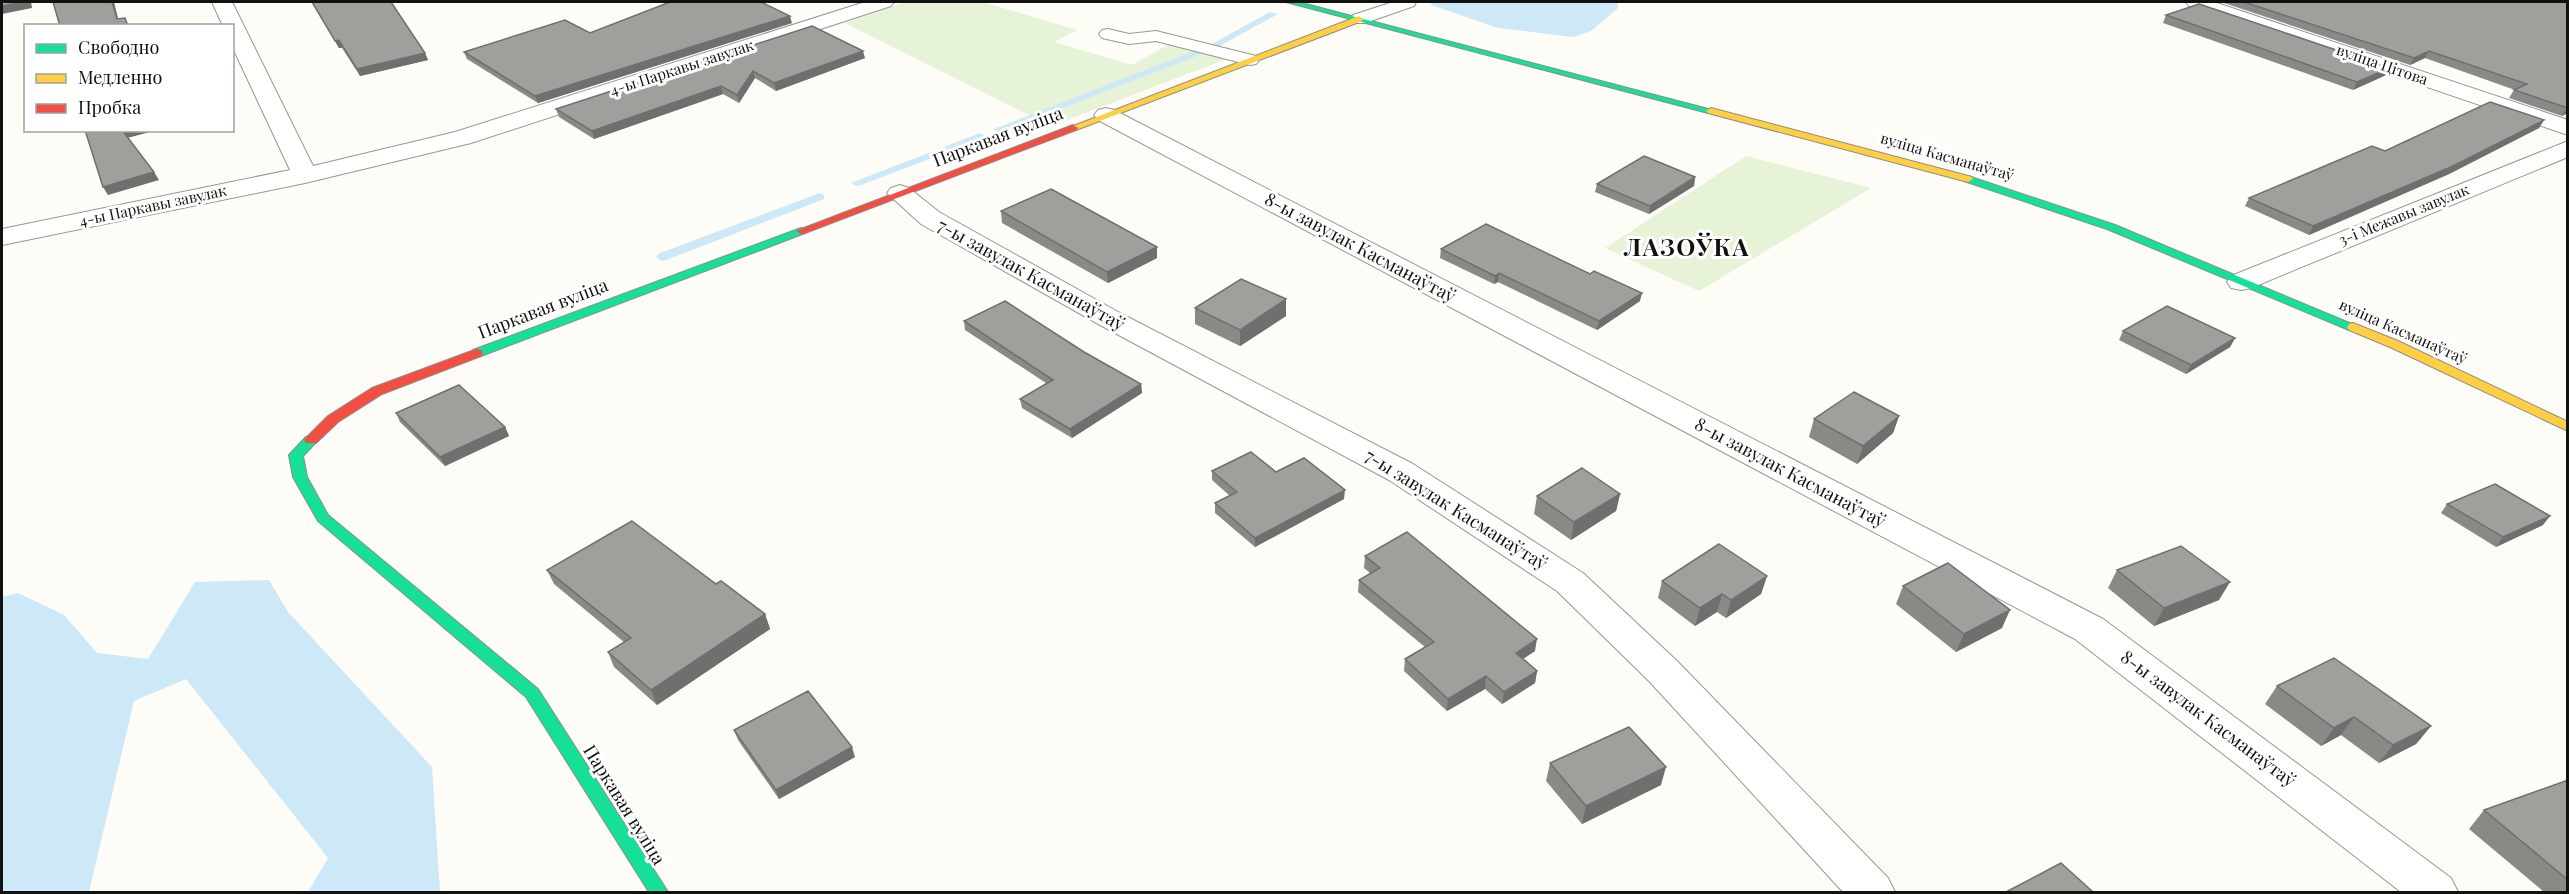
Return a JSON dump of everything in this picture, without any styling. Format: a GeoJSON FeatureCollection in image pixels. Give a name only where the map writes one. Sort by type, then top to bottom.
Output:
{"type":"FeatureCollection","features":[{"type":"Feature","properties":{"kind":"street"},"geometry":{"type":"LineString","coordinates":[[222,2],[233,24]]}},
{"type":"Feature","properties":{"kind":"street","name":"4-ы Паркавы завулак"},"geometry":{"type":"LineString","coordinates":[[2,237],[305,175],[462,138],[884,2]]}},
{"type":"Feature","properties":{"kind":"street","name":"вуліца Касманаўтаў"},"geometry":{"type":"LineString","coordinates":[[1290,2],[1954,174],[2111,227],[2394,344],[2568,427]]}},
{"type":"Feature","properties":{"kind":"street","name":"вуліца Цітова"},"geometry":{"type":"LineString","coordinates":[[2196,2],[2568,128]]}},
{"type":"Feature","properties":{"kind":"street","name":"Паркавая вуліца"},"geometry":{"type":"LineString","coordinates":[[659,892],[532,693],[323,518],[300,477],[296,455],[333,419],[377,391],[1359,19]]}},
{"type":"Feature","properties":{"kind":"street"},"geometry":{"type":"LineString","coordinates":[[234,27],[305,175]]}},
{"type":"Feature","properties":{"kind":"street","name":"8-ы завулак Касманаўтаў"},"geometry":{"type":"LineString","coordinates":[[1106,115],[2089,629],[2435,892]]}},
{"type":"Feature","properties":{"kind":"street","name":"3-і Межавы завулак"},"geometry":{"type":"LineString","coordinates":[[2241,282],[2568,148]]}},
{"type":"Feature","properties":{"kind":"street","name":"7-ы завулак Касманаўтаў"},"geometry":{"type":"LineString","coordinates":[[900,193],[930,218],[1110,319],[1401,472],[1570,582],[1663,671],[1872,892]]}},
{"type":"Feature","properties":{"kind":"lane"},"geometry":{"type":"LineString","coordinates":[[1359,19],[1408,2]]}},
{"type":"Feature","properties":{"kind":"lane"},"geometry":{"type":"LineString","coordinates":[[1108,34],[1129,39],[1156,36],[1250,60]]}},
{"type":"Feature","properties":{"kind":"green space"},"geometry":{"type":"Polygon","coordinates":[[[905,2],[983,2],[1077,30],[1054,42],[1132,65],[1170,44],[1227,59],[1051,126],[845,23],[905,2]]]}},
{"type":"Feature","properties":{"kind":"green space"},"geometry":{"type":"Polygon","coordinates":[[[1746,156],[1871,188],[1699,291],[1605,248],[1746,156]]]}},
{"type":"Feature","properties":{"kind":"water"},"geometry":{"type":"Polygon","coordinates":[[[1432,2],[1618,2],[1618,8],[1591,31],[1573,37],[1498,28],[1431,5],[1432,2]]]}},
{"type":"Feature","properties":{"kind":"water"},"geometry":{"type":"Polygon","coordinates":[[[269,580],[288,612],[432,767],[440,892],[308,892],[328,858],[186,679],[134,701],[89,892],[2,892],[2,597],[18,593],[64,615],[97,653],[148,659],[195,582],[269,580]]]}},
{"type":"Feature","properties":{"kind":"building"},"geometry":{"type":"Polygon","coordinates":[[[2,2],[23,2],[2,6],[2,2]]]}},
{"type":"Feature","properties":{"kind":"building"},"geometry":{"type":"Polygon","coordinates":[[[53,2],[112,2],[117,19],[125,18],[127,24],[59,24],[53,2]]]}},
{"type":"Feature","properties":{"kind":"building"},"geometry":{"type":"Polygon","coordinates":[[[312,2],[391,2],[425,53],[357,69],[339,40],[335,41],[312,2]]]}},
{"type":"Feature","properties":{"kind":"building"},"geometry":{"type":"Polygon","coordinates":[[[670,2],[761,2],[790,16],[535,96],[464,52],[565,20],[590,33],[670,2]]]}},
{"type":"Feature","properties":{"kind":"building"},"geometry":{"type":"Polygon","coordinates":[[[2244,2],[2568,2],[2568,108],[2514,90],[2527,84],[2429,51],[2414,58],[2244,2]]]}},
{"type":"Feature","properties":{"kind":"building"},"geometry":{"type":"Polygon","coordinates":[[[2199,4],[2390,68],[2357,82],[2166,15],[2199,4]]]}},
{"type":"Feature","properties":{"kind":"building"},"geometry":{"type":"Polygon","coordinates":[[[812,26],[863,51],[774,83],[753,71],[737,95],[721,86],[592,131],[556,109],[812,26]]]}},
{"type":"Feature","properties":{"kind":"building"},"geometry":{"type":"Polygon","coordinates":[[[2490,102],[2544,120],[2453,166],[2313,226],[2249,198],[2372,146],[2385,151],[2490,102]]]}},
{"type":"Feature","properties":{"kind":"building"},"geometry":{"type":"Polygon","coordinates":[[[86,132],[124,132],[154,172],[103,187],[86,132]]]}},
{"type":"Feature","properties":{"kind":"building"},"geometry":{"type":"Polygon","coordinates":[[[1644,156],[1695,177],[1650,206],[1597,184],[1644,156]]]}},
{"type":"Feature","properties":{"kind":"building"},"geometry":{"type":"Polygon","coordinates":[[[1051,189],[1157,247],[1107,272],[1001,211],[1051,189]]]}},
{"type":"Feature","properties":{"kind":"building"},"geometry":{"type":"Polygon","coordinates":[[[1486,224],[1590,274],[1594,271],[1642,293],[1599,321],[1499,273],[1495,276],[1441,249],[1486,224]]]}},
{"type":"Feature","properties":{"kind":"building"},"geometry":{"type":"Polygon","coordinates":[[[1241,279],[1286,299],[1240,330],[1195,308],[1241,279]]]}},
{"type":"Feature","properties":{"kind":"building"},"geometry":{"type":"Polygon","coordinates":[[[1005,301],[1084,352],[1141,384],[1070,429],[1020,399],[1053,380],[964,321],[1005,301]]]}},
{"type":"Feature","properties":{"kind":"building"},"geometry":{"type":"Polygon","coordinates":[[[2167,306],[2235,338],[2191,365],[2123,331],[2167,306]]]}},
{"type":"Feature","properties":{"kind":"building"},"geometry":{"type":"Polygon","coordinates":[[[459,385],[505,427],[440,457],[396,413],[459,385]]]}},
{"type":"Feature","properties":{"kind":"building"},"geometry":{"type":"Polygon","coordinates":[[[1854,392],[1899,416],[1863,446],[1814,419],[1854,392]]]}},
{"type":"Feature","properties":{"kind":"building"},"geometry":{"type":"Polygon","coordinates":[[[1251,452],[1276,472],[1304,458],[1345,490],[1255,538],[1215,503],[1237,492],[1212,471],[1251,452]]]}},
{"type":"Feature","properties":{"kind":"building"},"geometry":{"type":"Polygon","coordinates":[[[1582,468],[1620,494],[1574,522],[1537,496],[1582,468]]]}},
{"type":"Feature","properties":{"kind":"building"},"geometry":{"type":"Polygon","coordinates":[[[2495,484],[2550,516],[2503,537],[2447,504],[2495,484]]]}},
{"type":"Feature","properties":{"kind":"building"},"geometry":{"type":"Polygon","coordinates":[[[632,521],[716,584],[721,581],[765,614],[651,690],[608,652],[631,638],[547,570],[632,521]]]}},
{"type":"Feature","properties":{"kind":"building"},"geometry":{"type":"Polygon","coordinates":[[[1407,532],[1537,639],[1516,653],[1537,671],[1504,692],[1486,676],[1448,699],[1405,659],[1434,642],[1359,580],[1380,568],[1365,556],[1407,532]]]}},
{"type":"Feature","properties":{"kind":"building"},"geometry":{"type":"Polygon","coordinates":[[[1719,544],[1767,576],[1731,600],[1722,594],[1700,608],[1662,581],[1719,544]]]}},
{"type":"Feature","properties":{"kind":"building"},"geometry":{"type":"Polygon","coordinates":[[[2181,546],[2230,582],[2164,608],[2117,570],[2181,546]]]}},
{"type":"Feature","properties":{"kind":"building"},"geometry":{"type":"Polygon","coordinates":[[[1948,563],[2010,610],[1964,634],[1903,586],[1948,563]]]}},
{"type":"Feature","properties":{"kind":"building"},"geometry":{"type":"Polygon","coordinates":[[[2334,658],[2431,726],[2393,745],[2354,717],[2334,728],[2277,686],[2334,658]]]}},
{"type":"Feature","properties":{"kind":"building"},"geometry":{"type":"Polygon","coordinates":[[[808,691],[852,747],[776,790],[734,730],[808,691]]]}},
{"type":"Feature","properties":{"kind":"building"},"geometry":{"type":"Polygon","coordinates":[[[1629,727],[1666,767],[1586,806],[1550,763],[1629,727]]]}},
{"type":"Feature","properties":{"kind":"building"},"geometry":{"type":"Polygon","coordinates":[[[2568,780],[2568,880],[2484,810],[2568,780]]]}},
{"type":"Feature","properties":{"kind":"building"},"geometry":{"type":"Polygon","coordinates":[[[2061,863],[2093,892],[2006,892],[2061,863]]]}},
{"type":"Feature","properties":{"kind":"waterway"},"geometry":{"type":"LineString","coordinates":[[1213,46],[1273,14]]}},
{"type":"Feature","properties":{"kind":"waterway"},"geometry":{"type":"LineString","coordinates":[[999,129],[1199,52]]}},
{"type":"Feature","properties":{"kind":"waterway"},"geometry":{"type":"LineString","coordinates":[[857,183],[980,136]]}},
{"type":"Feature","properties":{"kind":"waterway"},"geometry":{"type":"LineString","coordinates":[[662,257],[820,197]]}},
{"type":"Feature","properties":{"kind":"traffic: fast"},"geometry":{"type":"LineString","coordinates":[[1290,2],[1711,111]]}},
{"type":"Feature","properties":{"kind":"traffic: fast"},"geometry":{"type":"LineString","coordinates":[[1968,179],[2111,227],[2353,327]]}},
{"type":"Feature","properties":{"kind":"traffic: fast"},"geometry":{"type":"LineString","coordinates":[[477,353],[801,231]]}},
{"type":"Feature","properties":{"kind":"traffic: fast"},"geometry":{"type":"LineString","coordinates":[[311,440],[296,455],[300,477],[323,518],[532,693],[659,892]]}},
{"type":"Feature","properties":{"kind":"traffic: slow"},"geometry":{"type":"LineString","coordinates":[[1073,128],[1359,19]]}},
{"type":"Feature","properties":{"kind":"traffic: slow"},"geometry":{"type":"LineString","coordinates":[[1711,111],[1968,179]]}},
{"type":"Feature","properties":{"kind":"traffic: slow"},"geometry":{"type":"LineString","coordinates":[[2353,327],[2394,344],[2568,427]]}},
{"type":"Feature","properties":{"kind":"traffic: jam"},"geometry":{"type":"LineString","coordinates":[[801,231],[1073,128]]}},
{"type":"Feature","properties":{"kind":"traffic: jam"},"geometry":{"type":"LineString","coordinates":[[311,440],[333,419],[377,391],[477,353]]}},
{"type":"Feature","properties":{"kind":"district","name":"ЛАЗОЎКА"},"geometry":{"type":"Point","coordinates":[1687,248]}}]}
